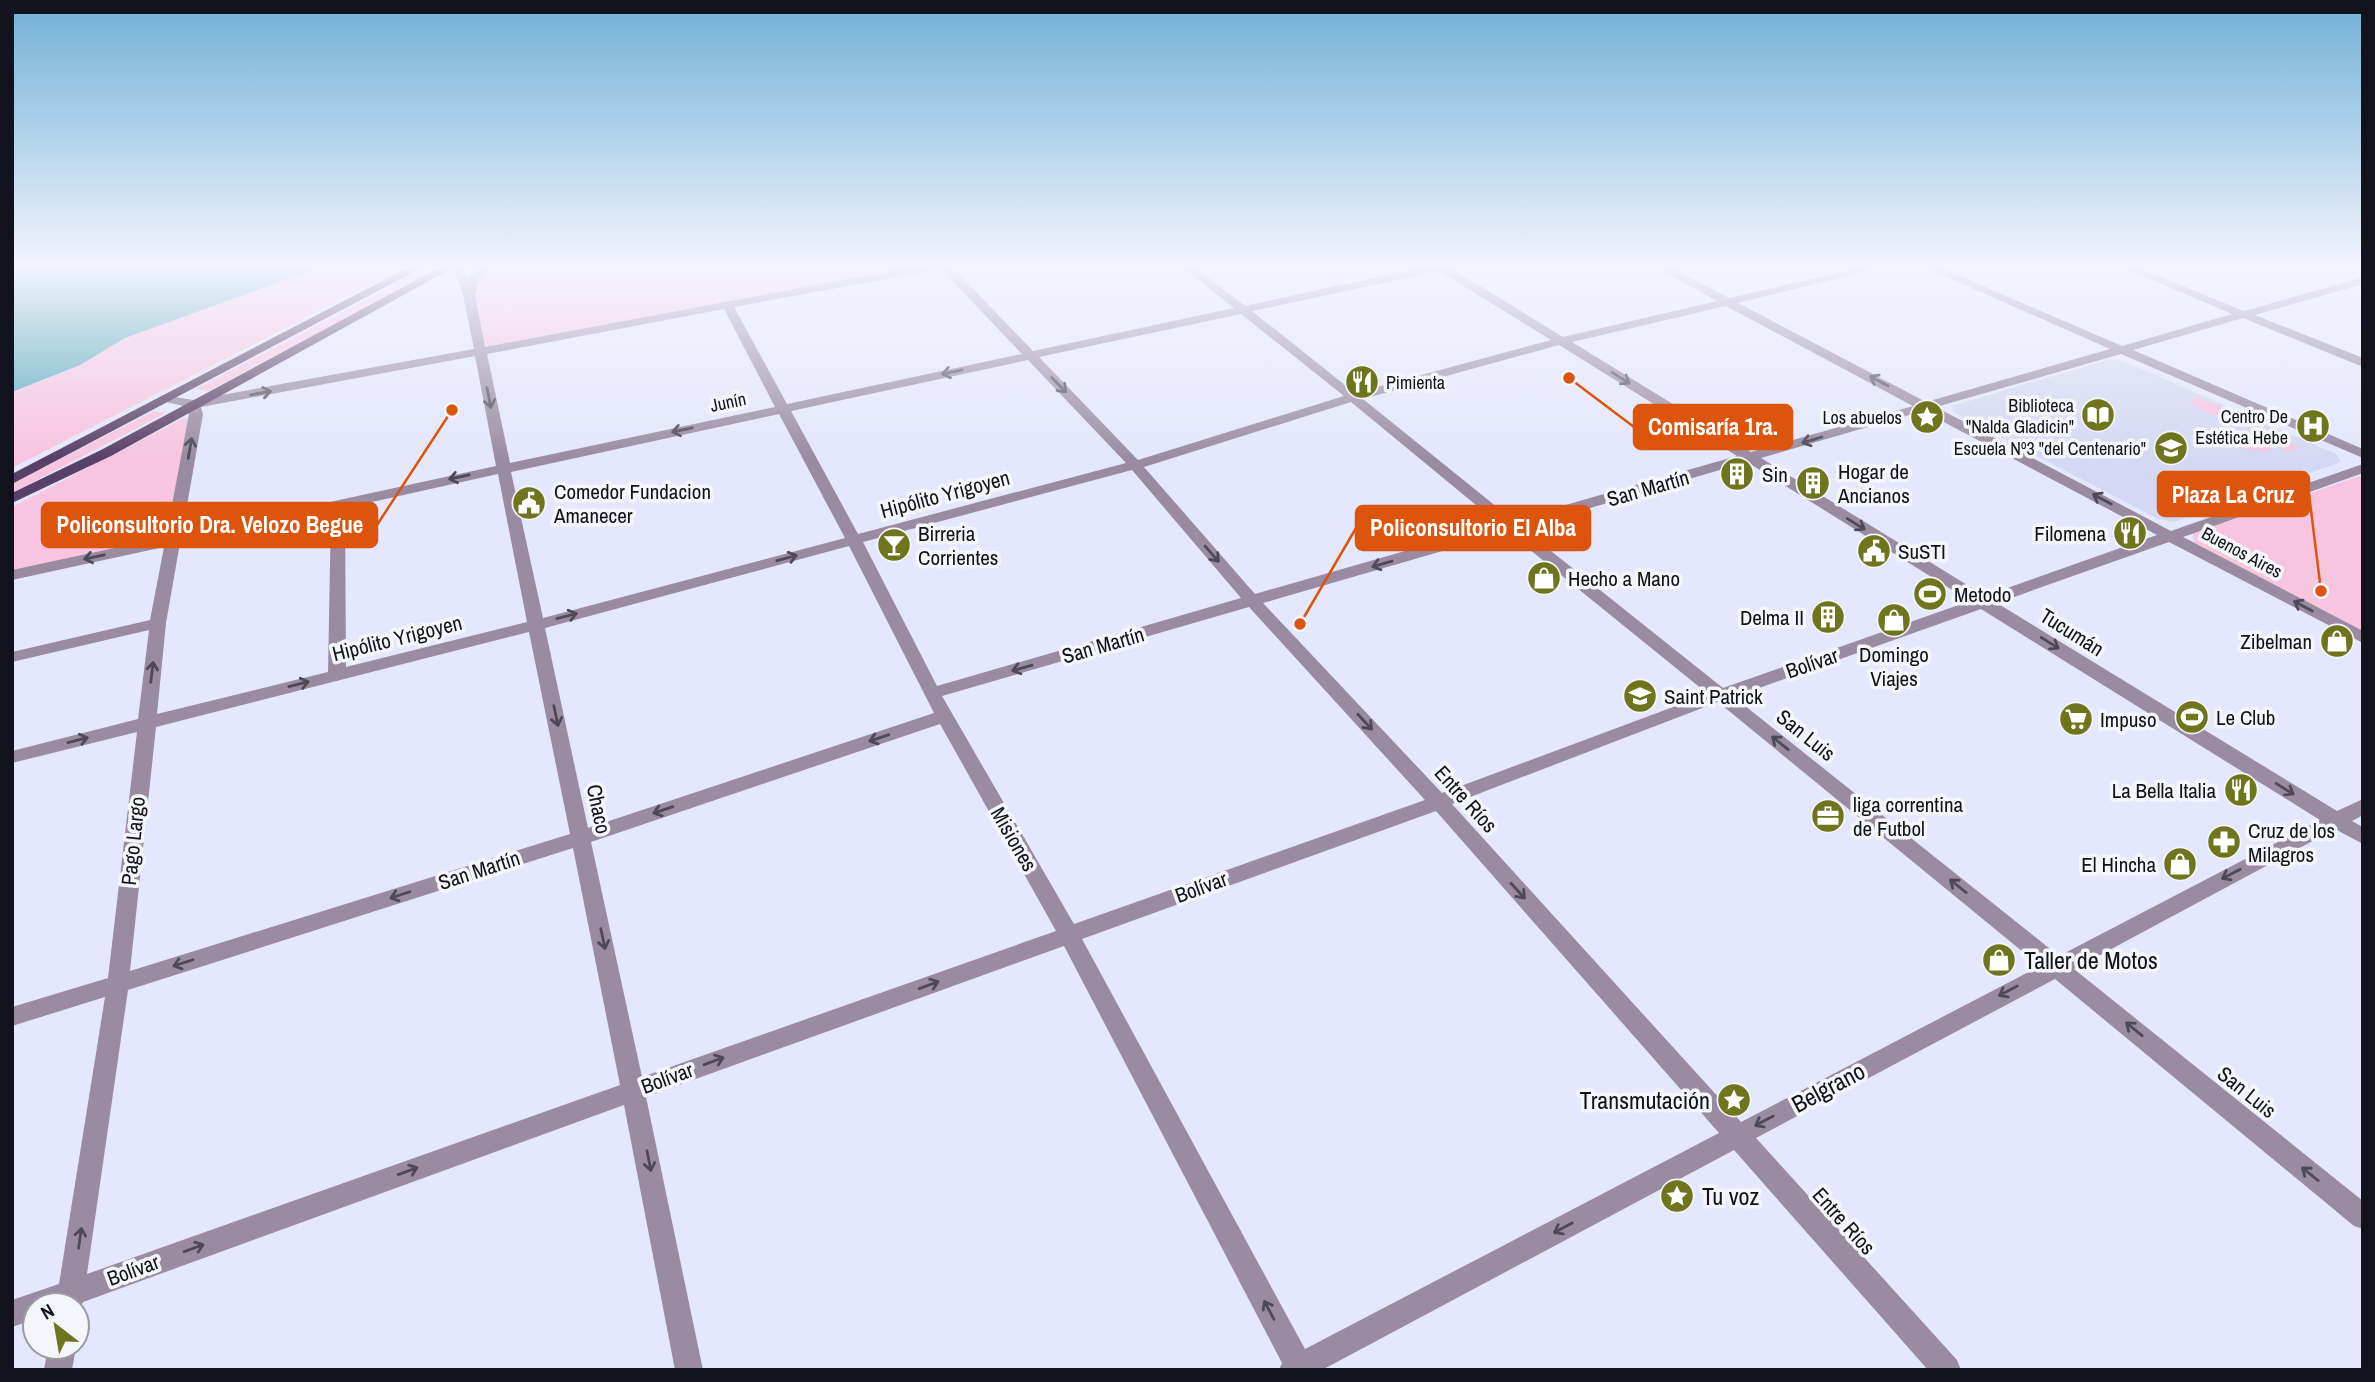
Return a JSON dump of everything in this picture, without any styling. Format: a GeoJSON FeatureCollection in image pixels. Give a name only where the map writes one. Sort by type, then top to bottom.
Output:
{"type":"FeatureCollection","features":[{"type":"Feature","properties":{"kind":"main road"},"geometry":{"type":"LineString","coordinates":[[12,480],[298,329]]}},
{"type":"Feature","properties":{"kind":"main road"},"geometry":{"type":"LineString","coordinates":[[12,499],[332,329]]}},
{"type":"Feature","properties":{"kind":"street","name":"Chaco"},"geometry":{"type":"LineString","coordinates":[[476,329],[502,468],[635,1089],[689,1370]]}},
{"type":"Feature","properties":{"kind":"street"},"geometry":{"type":"LineString","coordinates":[[167,398],[194,404],[605,329]]}},
{"type":"Feature","properties":{"kind":"street","name":"Misiones"},"geometry":{"type":"LineString","coordinates":[[740,329],[854,540],[944,716],[1069,935],[1298,1369]]}},
{"type":"Feature","properties":{"kind":"street","name":"Entre Ríos"},"geometry":{"type":"LineString","coordinates":[[1006,329],[1135,465],[1253,602],[1439,802],[1947,1370]]}},
{"type":"Feature","properties":{"kind":"street","name":"Junín"},"geometry":{"type":"LineString","coordinates":[[12,575],[1149,329]]}},
{"type":"Feature","properties":{"kind":"street","name":"San Luis"},"geometry":{"type":"LineString","coordinates":[[1269,329],[2056,965],[2363,1217]]}},
{"type":"Feature","properties":{"kind":"street","name":"Tucumán"},"geometry":{"type":"LineString","coordinates":[[1544,329],[2363,837]]}},
{"type":"Feature","properties":{"kind":"street","name":"Hipólito Yrigoyen"},"geometry":{"type":"LineString","coordinates":[[12,757],[537,625],[1135,465],[1355,397],[1612,329]]}},
{"type":"Feature","properties":{"kind":"street","name":"Buenos Aires"},"geometry":{"type":"LineString","coordinates":[[1782,329],[2363,638]]}},
{"type":"Feature","properties":{"kind":"street"},"geometry":{"type":"LineString","coordinates":[[2075,329],[2363,454]]}},
{"type":"Feature","properties":{"kind":"street","name":"San Martín"},"geometry":{"type":"LineString","coordinates":[[932,693],[2191,329]]}},
{"type":"Feature","properties":{"kind":"street"},"geometry":{"type":"LineString","coordinates":[[2280,329],[2363,363]]}},
{"type":"Feature","properties":{"kind":"street","name":"Pago Largo"},"geometry":{"type":"LineString","coordinates":[[72,1291],[118,984],[145,723],[159,623],[196,414],[194,404]]}},
{"type":"Feature","properties":{"kind":"street","name":"Bolívar"},"geometry":{"type":"LineString","coordinates":[[91,1292],[635,1089],[1439,802],[1721,695],[2363,468]]}},
{"type":"Feature","properties":{"kind":"street"},"geometry":{"type":"LineString","coordinates":[[337,675],[338,504]]}},
{"type":"Feature","properties":{"kind":"street"},"geometry":{"type":"LineString","coordinates":[[12,657],[159,623]]}},
{"type":"Feature","properties":{"kind":"street","name":"San Martín"},"geometry":{"type":"LineString","coordinates":[[12,1017],[582,838],[944,716]]}},
{"type":"Feature","properties":{"kind":"street","name":"Belgrano"},"geometry":{"type":"LineString","coordinates":[[1298,1369],[2056,965],[2363,806]]}},
{"type":"Feature","properties":{"kind":"shaded area"},"geometry":{"type":"Polygon","coordinates":[[[148,329],[282,329],[12,468],[12,392],[80,365],[125,338],[148,329]]]}},
{"type":"Feature","properties":{"kind":"shaded area"},"geometry":{"type":"Polygon","coordinates":[[[310,329],[325,329],[208,391],[196,389],[310,329]]]}},
{"type":"Feature","properties":{"kind":"shaded area"},"geometry":{"type":"Polygon","coordinates":[[[481,329],[584,329],[485,348],[481,329]]]}},
{"type":"Feature","properties":{"kind":"shaded area"},"geometry":{"type":"Polygon","coordinates":[[[2110,359],[2125,362],[2336,454],[2341,462],[2270,487],[2263,485],[2247,490],[2250,494],[2174,522],[2158,519],[1953,412],[1952,406],[2110,359]]]}},
{"type":"Feature","properties":{"kind":"shaded area"},"geometry":{"type":"Polygon","coordinates":[[[2196,397],[2255,420],[2240,421],[2211,414],[2190,401],[2196,397]]]}},
{"type":"Feature","properties":{"kind":"shaded area"},"geometry":{"type":"Polygon","coordinates":[[[154,411],[166,413],[12,493],[12,484],[154,411]]]}},
{"type":"Feature","properties":{"kind":"shaded area"},"geometry":{"type":"Polygon","coordinates":[[[184,418],[191,418],[168,538],[12,572],[12,507],[184,418]]]}},
{"type":"Feature","properties":{"kind":"shaded area"},"geometry":{"type":"Polygon","coordinates":[[[2265,433],[2297,446],[2296,450],[2286,451],[2273,446],[2268,451],[2243,449],[2226,442],[2255,437],[2263,440],[2261,436],[2265,433]]]}},
{"type":"Feature","properties":{"kind":"shaded area"},"geometry":{"type":"Polygon","coordinates":[[[2363,475],[2363,636],[2195,546],[2193,533],[2363,475]]]}},
{"type":"Feature","properties":{"kind":"water"},"geometry":{"type":"Polygon","coordinates":[[[12,329],[148,329],[125,338],[80,365],[12,392],[12,329]]]}},
{"type":"Feature","properties":{"kind":"place","name":"Comisaría 1ra."},"geometry":{"type":"Point","coordinates":[1569,378]}},
{"type":"Feature","properties":{"kind":"place","name":"Pimienta"},"geometry":{"type":"Point","coordinates":[1362,382]}},
{"type":"Feature","properties":{"kind":"place","name":"Policonsultorio Dra. Velozo Begue"},"geometry":{"type":"Point","coordinates":[452,410]}},
{"type":"Feature","properties":{"kind":"place","name":"Biblioteca \"Nalda Gladicin\""},"geometry":{"type":"Point","coordinates":[2098,415]}},
{"type":"Feature","properties":{"kind":"place","name":"Los abuelos"},"geometry":{"type":"Point","coordinates":[1927,417]}},
{"type":"Feature","properties":{"kind":"place","name":"Centro De Estética Hebe"},"geometry":{"type":"Point","coordinates":[2313,426]}},
{"type":"Feature","properties":{"kind":"place","name":"Escuela Nº3 \"del Centenario\""},"geometry":{"type":"Point","coordinates":[2171,448]}},
{"type":"Feature","properties":{"kind":"place","name":"Sin"},"geometry":{"type":"Point","coordinates":[1737,474]}},
{"type":"Feature","properties":{"kind":"place","name":"Hogar de Ancianos"},"geometry":{"type":"Point","coordinates":[1813,483]}},
{"type":"Feature","properties":{"kind":"place","name":"Comedor Fundacion Amanecer"},"geometry":{"type":"Point","coordinates":[529,503]}},
{"type":"Feature","properties":{"kind":"place","name":"Filomena"},"geometry":{"type":"Point","coordinates":[2130,533]}},
{"type":"Feature","properties":{"kind":"place","name":"Birreria Corrientes"},"geometry":{"type":"Point","coordinates":[894,545]}},
{"type":"Feature","properties":{"kind":"place","name":"SuSTI"},"geometry":{"type":"Point","coordinates":[1874,551]}},
{"type":"Feature","properties":{"kind":"place","name":"Hecho a Mano"},"geometry":{"type":"Point","coordinates":[1544,578]}},
{"type":"Feature","properties":{"kind":"place","name":"Plaza La Cruz"},"geometry":{"type":"Point","coordinates":[2321,591]}},
{"type":"Feature","properties":{"kind":"place","name":"Metodo"},"geometry":{"type":"Point","coordinates":[1930,594]}},
{"type":"Feature","properties":{"kind":"place","name":"Delma II"},"geometry":{"type":"Point","coordinates":[1828,617]}},
{"type":"Feature","properties":{"kind":"place","name":"Domingo Viajes"},"geometry":{"type":"Point","coordinates":[1894,620]}},
{"type":"Feature","properties":{"kind":"place","name":"Policonsultorio El Alba"},"geometry":{"type":"Point","coordinates":[1300,624]}},
{"type":"Feature","properties":{"kind":"place","name":"Zibelman"},"geometry":{"type":"Point","coordinates":[2337,641]}},
{"type":"Feature","properties":{"kind":"place","name":"Saint Patrick"},"geometry":{"type":"Point","coordinates":[1640,696]}},
{"type":"Feature","properties":{"kind":"place","name":"Le Club"},"geometry":{"type":"Point","coordinates":[2192,717]}},
{"type":"Feature","properties":{"kind":"place","name":"Impuso"},"geometry":{"type":"Point","coordinates":[2076,719]}},
{"type":"Feature","properties":{"kind":"place","name":"La Bella Italia"},"geometry":{"type":"Point","coordinates":[2241,790]}},
{"type":"Feature","properties":{"kind":"place","name":"liga correntina de Futbol"},"geometry":{"type":"Point","coordinates":[1828,816]}},
{"type":"Feature","properties":{"kind":"place","name":"Cruz de los Milagros"},"geometry":{"type":"Point","coordinates":[2224,842]}},
{"type":"Feature","properties":{"kind":"place","name":"El Hincha"},"geometry":{"type":"Point","coordinates":[2180,864]}},
{"type":"Feature","properties":{"kind":"place","name":"Taller de Motos"},"geometry":{"type":"Point","coordinates":[1999,960]}},
{"type":"Feature","properties":{"kind":"place","name":"Transmutación"},"geometry":{"type":"Point","coordinates":[1734,1100]}},
{"type":"Feature","properties":{"kind":"place","name":"Tu voz"},"geometry":{"type":"Point","coordinates":[1677,1196]}}]}
